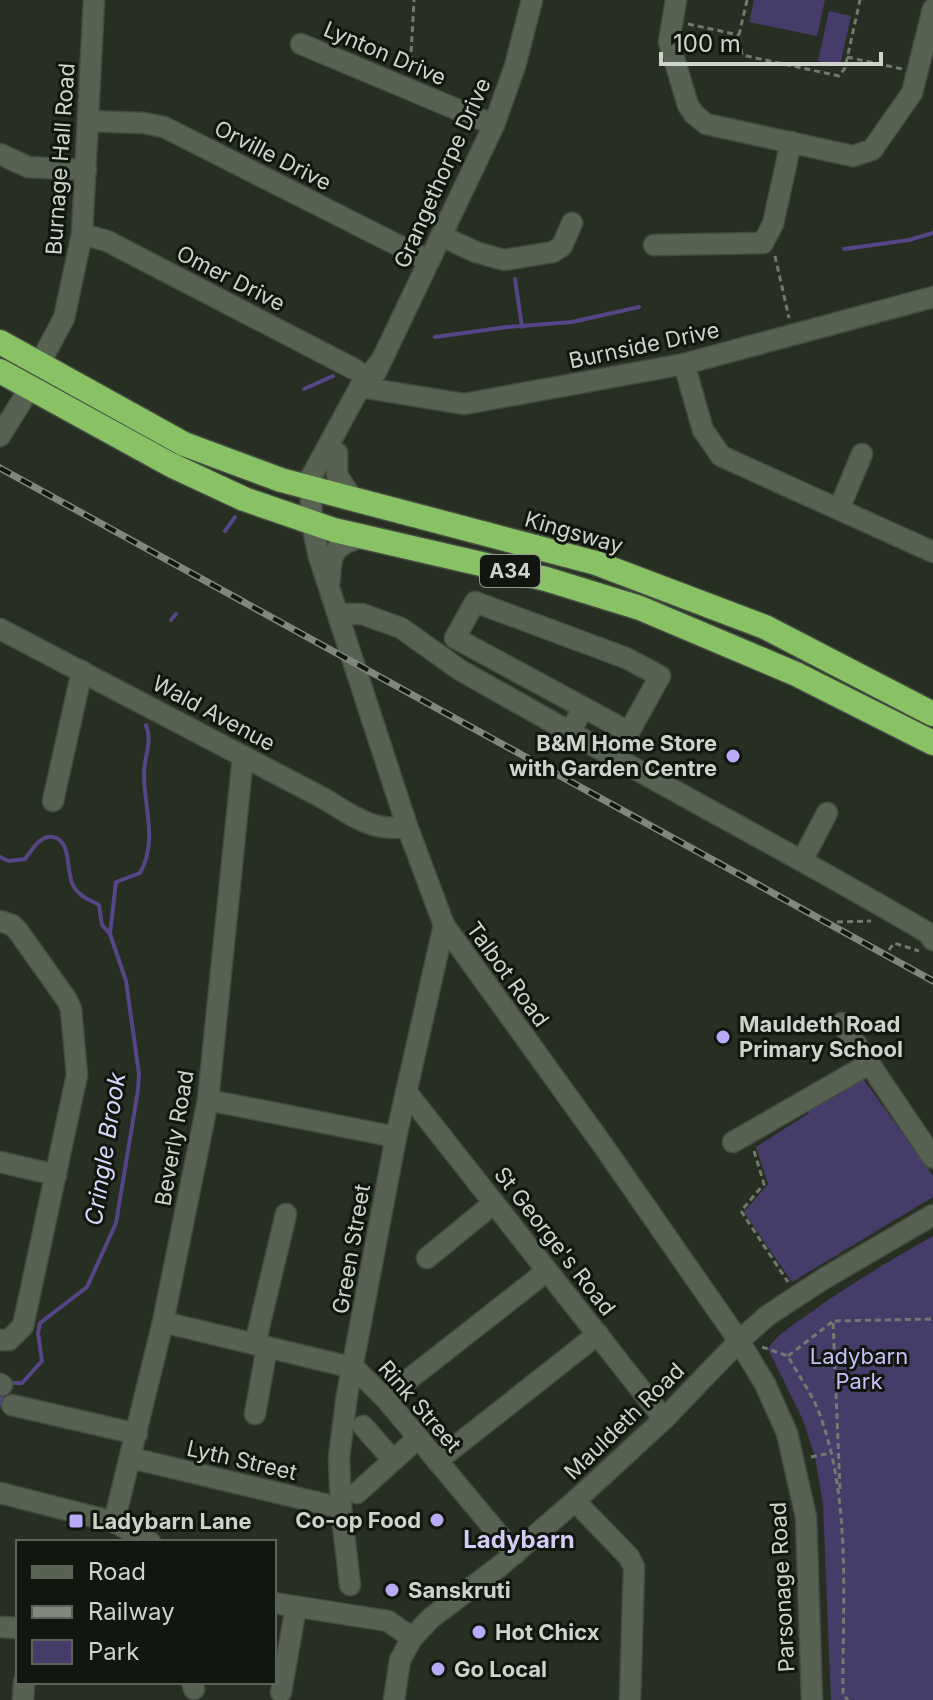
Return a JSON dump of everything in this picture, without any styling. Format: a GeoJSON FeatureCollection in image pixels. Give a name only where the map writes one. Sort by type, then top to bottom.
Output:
{"type":"FeatureCollection","features":[{"type":"Feature","properties":{"kind":"highway","name":"Kingsway"},"geometry":{"type":"LineString","coordinates":[[0,342],[232,474],[312,502],[436,553]]}},
{"type":"Feature","properties":{"kind":"highway","name":"Kingsway"},"geometry":{"type":"LineString","coordinates":[[0,371],[203,481],[312,502],[352,498],[611,569],[765,627],[933,714]]}},
{"type":"Feature","properties":{"kind":"highway","name":"Kingsway"},"geometry":{"type":"LineString","coordinates":[[312,502],[362,537],[546,579],[640,608],[796,674],[933,743]]}},
{"type":"Feature","properties":{"kind":"street","name":"Burnage Hall Road"},"geometry":{"type":"LineString","coordinates":[[40,363],[67,310],[82,234],[94,0]]}},
{"type":"Feature","properties":{"kind":"street","name":"Grangethorpe Drive"},"geometry":{"type":"LineString","coordinates":[[312,502],[313,472],[361,382],[381,361],[494,125],[515,66],[532,0]]}},
{"type":"Feature","properties":{"kind":"street"},"geometry":{"type":"LineString","coordinates":[[676,0],[669,42],[688,105],[694,114],[706,124],[853,156],[872,150],[912,93],[933,9]]}},
{"type":"Feature","properties":{"kind":"street","name":"Lynton Drive"},"geometry":{"type":"LineString","coordinates":[[301,44],[494,125]]}},
{"type":"Feature","properties":{"kind":"street","name":"Orville Drive"},"geometry":{"type":"LineString","coordinates":[[88,121],[144,123],[164,127],[429,261]]}},
{"type":"Feature","properties":{"kind":"street"},"geometry":{"type":"LineString","coordinates":[[654,245],[763,243],[773,224],[791,142]]}},
{"type":"Feature","properties":{"kind":"street"},"geometry":{"type":"LineString","coordinates":[[0,154],[28,167],[86,170]]}},
{"type":"Feature","properties":{"kind":"street"},"geometry":{"type":"LineString","coordinates":[[441,236],[491,258],[504,260],[553,252],[562,246],[572,223]]}},
{"type":"Feature","properties":{"kind":"street","name":"Omer Drive"},"geometry":{"type":"LineString","coordinates":[[82,234],[107,241],[361,382]]}},
{"type":"Feature","properties":{"kind":"street","name":"Burnside Drive"},"geometry":{"type":"LineString","coordinates":[[361,382],[464,404],[684,364],[933,297]]}},
{"type":"Feature","properties":{"kind":"street"},"geometry":{"type":"LineString","coordinates":[[684,364],[703,430],[721,456],[933,552]]}},
{"type":"Feature","properties":{"kind":"street","name":"Grangethorpe Drive"},"geometry":{"type":"LineString","coordinates":[[312,502],[337,453],[361,382]]}},
{"type":"Feature","properties":{"kind":"street"},"geometry":{"type":"LineString","coordinates":[[0,436],[30,388]]}},
{"type":"Feature","properties":{"kind":"street"},"geometry":{"type":"LineString","coordinates":[[337,453],[337,475],[352,498]]}},
{"type":"Feature","properties":{"kind":"street"},"geometry":{"type":"LineString","coordinates":[[839,509],[862,454]]}},
{"type":"Feature","properties":{"kind":"street","name":"Talbot Road"},"geometry":{"type":"LineString","coordinates":[[312,502],[319,557],[407,826],[444,925],[749,1343]]}},
{"type":"Feature","properties":{"kind":"street","name":"Talbot Road"},"geometry":{"type":"LineString","coordinates":[[331,589],[332,556],[343,543],[362,537]]}},
{"type":"Feature","properties":{"kind":"street"},"geometry":{"type":"LineString","coordinates":[[475,602],[626,658],[660,676],[629,732],[583,708],[455,638],[475,602]]}},
{"type":"Feature","properties":{"kind":"street"},"geometry":{"type":"LineString","coordinates":[[338,614],[362,614],[401,628],[460,670],[928,933],[927,945]]}},
{"type":"Feature","properties":{"kind":"street","name":"Wald Avenue"},"geometry":{"type":"LineString","coordinates":[[0,629],[368,825],[391,829],[407,826]]}},
{"type":"Feature","properties":{"kind":"street"},"geometry":{"type":"LineString","coordinates":[[53,801],[82,671]]}},
{"type":"Feature","properties":{"kind":"street"},"geometry":{"type":"LineString","coordinates":[[570,732],[583,708]]}},
{"type":"Feature","properties":{"kind":"street","name":"Beverly Road"},"geometry":{"type":"LineString","coordinates":[[114,1522],[163,1322],[208,1100],[243,756]]}},
{"type":"Feature","properties":{"kind":"street"},"geometry":{"type":"LineString","coordinates":[[802,861],[827,813]]}},
{"type":"Feature","properties":{"kind":"street"},"geometry":{"type":"LineString","coordinates":[[0,921],[18,931],[62,991],[71,1009],[77,1075],[23,1326],[9,1340],[0,1340]]}},
{"type":"Feature","properties":{"kind":"street","name":"Green Street"},"geometry":{"type":"LineString","coordinates":[[350,1585],[339,1457],[347,1395],[396,1137],[444,925]]}},
{"type":"Feature","properties":{"kind":"street"},"geometry":{"type":"LineString","coordinates":[[842,1023],[933,1158]]}},
{"type":"Feature","properties":{"kind":"street"},"geometry":{"type":"LineString","coordinates":[[741,1138],[869,1064]]}},
{"type":"Feature","properties":{"kind":"street","name":"St George's Road"},"geometry":{"type":"LineString","coordinates":[[408,1094],[664,1419]]}},
{"type":"Feature","properties":{"kind":"street"},"geometry":{"type":"LineString","coordinates":[[208,1100],[396,1137]]}},
{"type":"Feature","properties":{"kind":"street"},"geometry":{"type":"LineString","coordinates":[[0,1162],[56,1175]]}},
{"type":"Feature","properties":{"kind":"street"},"geometry":{"type":"LineString","coordinates":[[427,1258],[494,1203]]}},
{"type":"Feature","properties":{"kind":"street"},"geometry":{"type":"LineString","coordinates":[[255,1414],[261,1345],[286,1214]]}},
{"type":"Feature","properties":{"kind":"street","name":"Mauldeth Road"},"geometry":{"type":"LineString","coordinates":[[394,1700],[400,1660],[412,1638],[431,1618],[515,1554],[575,1501],[749,1343],[767,1316],[933,1215]]}},
{"type":"Feature","properties":{"kind":"street"},"geometry":{"type":"LineString","coordinates":[[385,1398],[547,1271]]}},
{"type":"Feature","properties":{"kind":"street","name":"Rink Street"},"geometry":{"type":"LineString","coordinates":[[163,1322],[354,1368],[385,1398],[515,1554]]}},
{"type":"Feature","properties":{"kind":"street"},"geometry":{"type":"LineString","coordinates":[[437,1461],[598,1334]]}},
{"type":"Feature","properties":{"kind":"street","name":"Parsonage Road"},"geometry":{"type":"LineString","coordinates":[[749,1343],[782,1420],[795,1460],[806,1517],[812,1700]]}},
{"type":"Feature","properties":{"kind":"street"},"geometry":{"type":"LineString","coordinates":[[12,1405],[137,1434]]}},
{"type":"Feature","properties":{"kind":"street"},"geometry":{"type":"LineString","coordinates":[[363,1426],[393,1460]]}},
{"type":"Feature","properties":{"kind":"street"},"geometry":{"type":"LineString","coordinates":[[357,1493],[418,1438]]}},
{"type":"Feature","properties":{"kind":"street","name":"Lyth Street"},"geometry":{"type":"LineString","coordinates":[[131,1458],[341,1508]]}},
{"type":"Feature","properties":{"kind":"street"},"geometry":{"type":"LineString","coordinates":[[0,1493],[114,1522],[146,1540]]}},
{"type":"Feature","properties":{"kind":"street"},"geometry":{"type":"LineString","coordinates":[[575,1501],[629,1557],[634,1567],[630,1700]]}},
{"type":"Feature","properties":{"kind":"street"},"geometry":{"type":"LineString","coordinates":[[276,1603],[388,1621],[412,1638]]}},
{"type":"Feature","properties":{"kind":"street"},"geometry":{"type":"LineString","coordinates":[[281,1692],[296,1607]]}},
{"type":"Feature","properties":{"kind":"path"},"geometry":{"type":"LineString","coordinates":[[408,89],[414,0]]}},
{"type":"Feature","properties":{"kind":"path"},"geometry":{"type":"LineString","coordinates":[[747,0],[739,35],[742,55],[839,76],[845,68],[860,0]]}},
{"type":"Feature","properties":{"kind":"path"},"geometry":{"type":"LineString","coordinates":[[682,22],[739,35]]}},
{"type":"Feature","properties":{"kind":"path"},"geometry":{"type":"LineString","coordinates":[[847,57],[908,70]]}},
{"type":"Feature","properties":{"kind":"path"},"geometry":{"type":"LineString","coordinates":[[773,224],[777,268],[793,334]]}},
{"type":"Feature","properties":{"kind":"path"},"geometry":{"type":"LineString","coordinates":[[837,922],[872,921]]}},
{"type":"Feature","properties":{"kind":"path"},"geometry":{"type":"LineString","coordinates":[[889,950],[894,943],[927,945]]}},
{"type":"Feature","properties":{"kind":"path"},"geometry":{"type":"LineString","coordinates":[[741,1138],[764,1184],[741,1211],[797,1295]]}},
{"type":"Feature","properties":{"kind":"path"},"geometry":{"type":"LineString","coordinates":[[788,1356],[833,1321],[933,1319]]}},
{"type":"Feature","properties":{"kind":"path"},"geometry":{"type":"LineString","coordinates":[[833,1321],[841,1496],[843,1695],[848,1700]]}},
{"type":"Feature","properties":{"kind":"path"},"geometry":{"type":"LineString","coordinates":[[749,1343],[788,1356],[820,1413],[841,1496]]}},
{"type":"Feature","properties":{"kind":"path"},"geometry":{"type":"LineString","coordinates":[[806,1458],[830,1453]]}},
{"type":"Feature","properties":{"kind":"green space"},"geometry":{"type":"Polygon","coordinates":[[[754,0],[825,0],[817,36],[749,22],[754,0]]]}},
{"type":"Feature","properties":{"kind":"green space"},"geometry":{"type":"Polygon","coordinates":[[[829,11],[851,16],[840,66],[818,61],[829,11]]]}},
{"type":"Feature","properties":{"kind":"green space"},"geometry":{"type":"Polygon","coordinates":[[[859,1073],[933,1176],[933,1197],[792,1282],[744,1212],[768,1184],[756,1147],[809,1113],[806,1106],[859,1073]]]}},
{"type":"Feature","properties":{"kind":"green space","name":"Ladybarn Park"},"geometry":{"type":"Polygon","coordinates":[[[933,1236],[933,1700],[831,1700],[823,1504],[815,1457],[803,1420],[768,1349],[782,1333],[825,1302],[933,1236]]]}},
{"type":"Feature","properties":{"kind":"waterway"},"geometry":{"type":"LineString","coordinates":[[844,249],[909,240],[933,233]]}},
{"type":"Feature","properties":{"kind":"waterway"},"geometry":{"type":"LineString","coordinates":[[515,279],[522,327]]}},
{"type":"Feature","properties":{"kind":"waterway"},"geometry":{"type":"LineString","coordinates":[[435,337],[572,322],[639,307]]}},
{"type":"Feature","properties":{"kind":"waterway"},"geometry":{"type":"LineString","coordinates":[[304,389],[333,376]]}},
{"type":"Feature","properties":{"kind":"waterway"},"geometry":{"type":"LineString","coordinates":[[225,531],[235,517]]}},
{"type":"Feature","properties":{"kind":"waterway"},"geometry":{"type":"LineString","coordinates":[[171,620],[176,614]]}},
{"type":"Feature","properties":{"kind":"waterway"},"geometry":{"type":"LineString","coordinates":[[110,934],[116,882],[140,873],[148,849],[144,774],[148,743],[146,725]]}},
{"type":"Feature","properties":{"kind":"waterway","name":"Cringle Brook"},"geometry":{"type":"LineString","coordinates":[[0,857],[9,861],[25,859],[37,844],[48,837],[59,840],[63,845],[71,881],[79,893],[99,905],[102,925],[110,934],[126,981],[139,1074],[116,1223],[87,1287],[40,1323],[38,1333],[42,1361],[22,1383],[7,1383]]}},
{"type":"Feature","properties":{"kind":"waterway","name":"Cringle Brook"},"geometry":{"type":"LineString","coordinates":[[0,1405],[4,1391]]}},
{"type":"Feature","properties":{"kind":"railway"},"geometry":{"type":"LineString","coordinates":[[0,468],[933,981]]}},
{"type":"Feature","properties":{"kind":"place","name":"B&M Home Store with Garden Centre"},"geometry":{"type":"Point","coordinates":[733,756]}},
{"type":"Feature","properties":{"kind":"place","name":"Mauldeth Road Primary School"},"geometry":{"type":"Point","coordinates":[723,1037]}},
{"type":"Feature","properties":{"kind":"place","name":"Co-op Food"},"geometry":{"type":"Point","coordinates":[437,1520]}},
{"type":"Feature","properties":{"kind":"place","name":"Ladybarn Lane"},"geometry":{"type":"Point","coordinates":[76,1521]}},
{"type":"Feature","properties":{"kind":"place","name":"Sanskruti"},"geometry":{"type":"Point","coordinates":[392,1590]}},
{"type":"Feature","properties":{"kind":"place","name":"Hot Chicx"},"geometry":{"type":"Point","coordinates":[479,1632]}},
{"type":"Feature","properties":{"kind":"place","name":"Go Local"},"geometry":{"type":"Point","coordinates":[438,1669]}},
{"type":"Feature","properties":{"kind":"district","name":"Ladybarn"},"geometry":{"type":"Point","coordinates":[519,1539]}}]}
